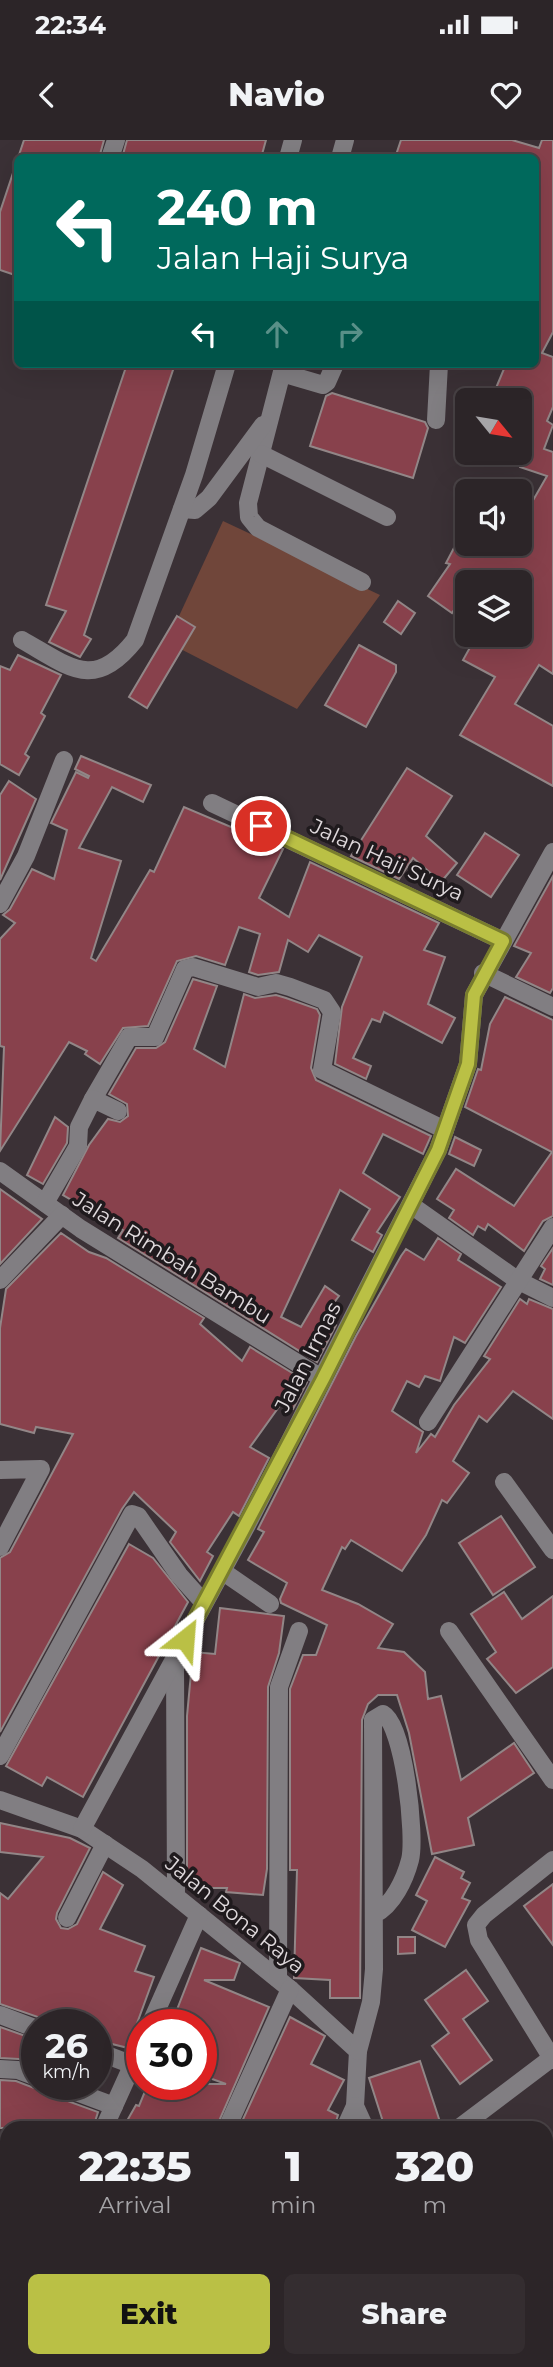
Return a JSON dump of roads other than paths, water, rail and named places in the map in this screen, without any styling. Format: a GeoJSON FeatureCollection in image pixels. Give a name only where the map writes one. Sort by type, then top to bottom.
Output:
{"type":"FeatureCollection","features":[{"type":"Feature","properties":{"kind":"street"},"geometry":{"type":"LineString","coordinates":[[22,640],[75,670],[95,673],[116,661],[141,629],[226,368]]}},
{"type":"Feature","properties":{"kind":"street"},"geometry":{"type":"LineString","coordinates":[[333,368],[323,385],[283,368],[268,418],[247,510],[253,523],[362,582]]}},
{"type":"Feature","properties":{"kind":"street"},"geometry":{"type":"LineString","coordinates":[[436,420],[440,368]]}},
{"type":"Feature","properties":{"kind":"street"},"geometry":{"type":"LineString","coordinates":[[182,509],[195,510],[209,498],[268,418]]}},
{"type":"Feature","properties":{"kind":"street"},"geometry":{"type":"LineString","coordinates":[[261,454],[387,517]]}},
{"type":"Feature","properties":{"kind":"street"},"geometry":{"type":"LineString","coordinates":[[0,904],[26,856],[64,760]]}},
{"type":"Feature","properties":{"kind":"street","name":"Jalan Haji Surya"},"geometry":{"type":"LineString","coordinates":[[212,803],[503,941]]}},
{"type":"Feature","properties":{"kind":"street","name":"Jalan Irmas"},"geometry":{"type":"LineString","coordinates":[[176,1896],[175,1657],[323,1379],[411,1205],[445,1130],[468,1064],[472,1005],[483,973],[553,852]]}},
{"type":"Feature","properties":{"kind":"street"},"geometry":{"type":"LineString","coordinates":[[44,1203],[78,1146],[79,1127],[129,1037],[155,1037],[185,969],[193,967],[258,987],[276,983],[324,1000],[332,1012],[322,1070],[445,1130]]}},
{"type":"Feature","properties":{"kind":"street"},"geometry":{"type":"LineString","coordinates":[[483,973],[553,1007]]}},
{"type":"Feature","properties":{"kind":"street"},"geometry":{"type":"LineString","coordinates":[[93,1099],[118,1111]]}},
{"type":"Feature","properties":{"kind":"street","name":"Jalan Rimbah Bambu"},"geometry":{"type":"LineString","coordinates":[[0,1171],[44,1203],[207,1309],[323,1379]]}},
{"type":"Feature","properties":{"kind":"street"},"geometry":{"type":"LineString","coordinates":[[411,1205],[517,1280],[553,1298]]}},
{"type":"Feature","properties":{"kind":"street"},"geometry":{"type":"LineString","coordinates":[[0,1280],[62,1215]]}},
{"type":"Feature","properties":{"kind":"street"},"geometry":{"type":"LineString","coordinates":[[428,1422],[553,1227]]}},
{"type":"Feature","properties":{"kind":"street"},"geometry":{"type":"LineString","coordinates":[[0,1470],[41,1469],[0,1547]]}},
{"type":"Feature","properties":{"kind":"street"},"geometry":{"type":"LineString","coordinates":[[504,1482],[553,1550]]}},
{"type":"Feature","properties":{"kind":"street"},"geometry":{"type":"LineString","coordinates":[[0,1756],[134,1513],[179,1575],[204,1603]]}},
{"type":"Feature","properties":{"kind":"street"},"geometry":{"type":"LineString","coordinates":[[222,1571],[270,1604]]}},
{"type":"Feature","properties":{"kind":"street"},"geometry":{"type":"LineString","coordinates":[[230,2121],[284,1984],[279,1686],[299,1631]]}},
{"type":"Feature","properties":{"kind":"street"},"geometry":{"type":"LineString","coordinates":[[449,1631],[553,1780]]}},
{"type":"Feature","properties":{"kind":"street"},"geometry":{"type":"LineString","coordinates":[[82,1829],[175,1657]]}},
{"type":"Feature","properties":{"kind":"street"},"geometry":{"type":"LineString","coordinates":[[348,2121],[355,2106],[358,2051],[371,2002],[375,1914],[373,1720],[383,1714],[391,1722],[398,1741],[413,1835],[411,1858],[402,1881],[384,1910],[375,1914]]}},
{"type":"Feature","properties":{"kind":"street","name":"Jalan Bona Raya"},"geometry":{"type":"LineString","coordinates":[[0,1800],[82,1829],[105,1844],[176,1896],[284,1984],[358,2051]]}},
{"type":"Feature","properties":{"kind":"street"},"geometry":{"type":"LineString","coordinates":[[67,1917],[105,1844]]}},
{"type":"Feature","properties":{"kind":"street"},"geometry":{"type":"LineString","coordinates":[[468,2121],[553,2058],[478,1940],[476,1925],[484,1915],[553,1860]]}},
{"type":"Feature","properties":{"kind":"street"},"geometry":{"type":"LineString","coordinates":[[157,2009],[199,1915]]}},
{"type":"Feature","properties":{"kind":"street"},"geometry":{"type":"LineString","coordinates":[[0,2015],[21,2023]]}},
{"type":"Feature","properties":{"kind":"street"},"geometry":{"type":"LineString","coordinates":[[0,2069],[21,2071]]}},
{"type":"Feature","properties":{"kind":"street"},"geometry":{"type":"LineString","coordinates":[[107,2121],[126,2080]]}},
{"type":"Feature","properties":{"kind":"street"},"geometry":{"type":"LineString","coordinates":[[98,2100],[114,2106]]}},
{"type":"Feature","properties":{"kind":"street"},"geometry":{"type":"LineString","coordinates":[[355,2106],[362,2121]]}}]}
